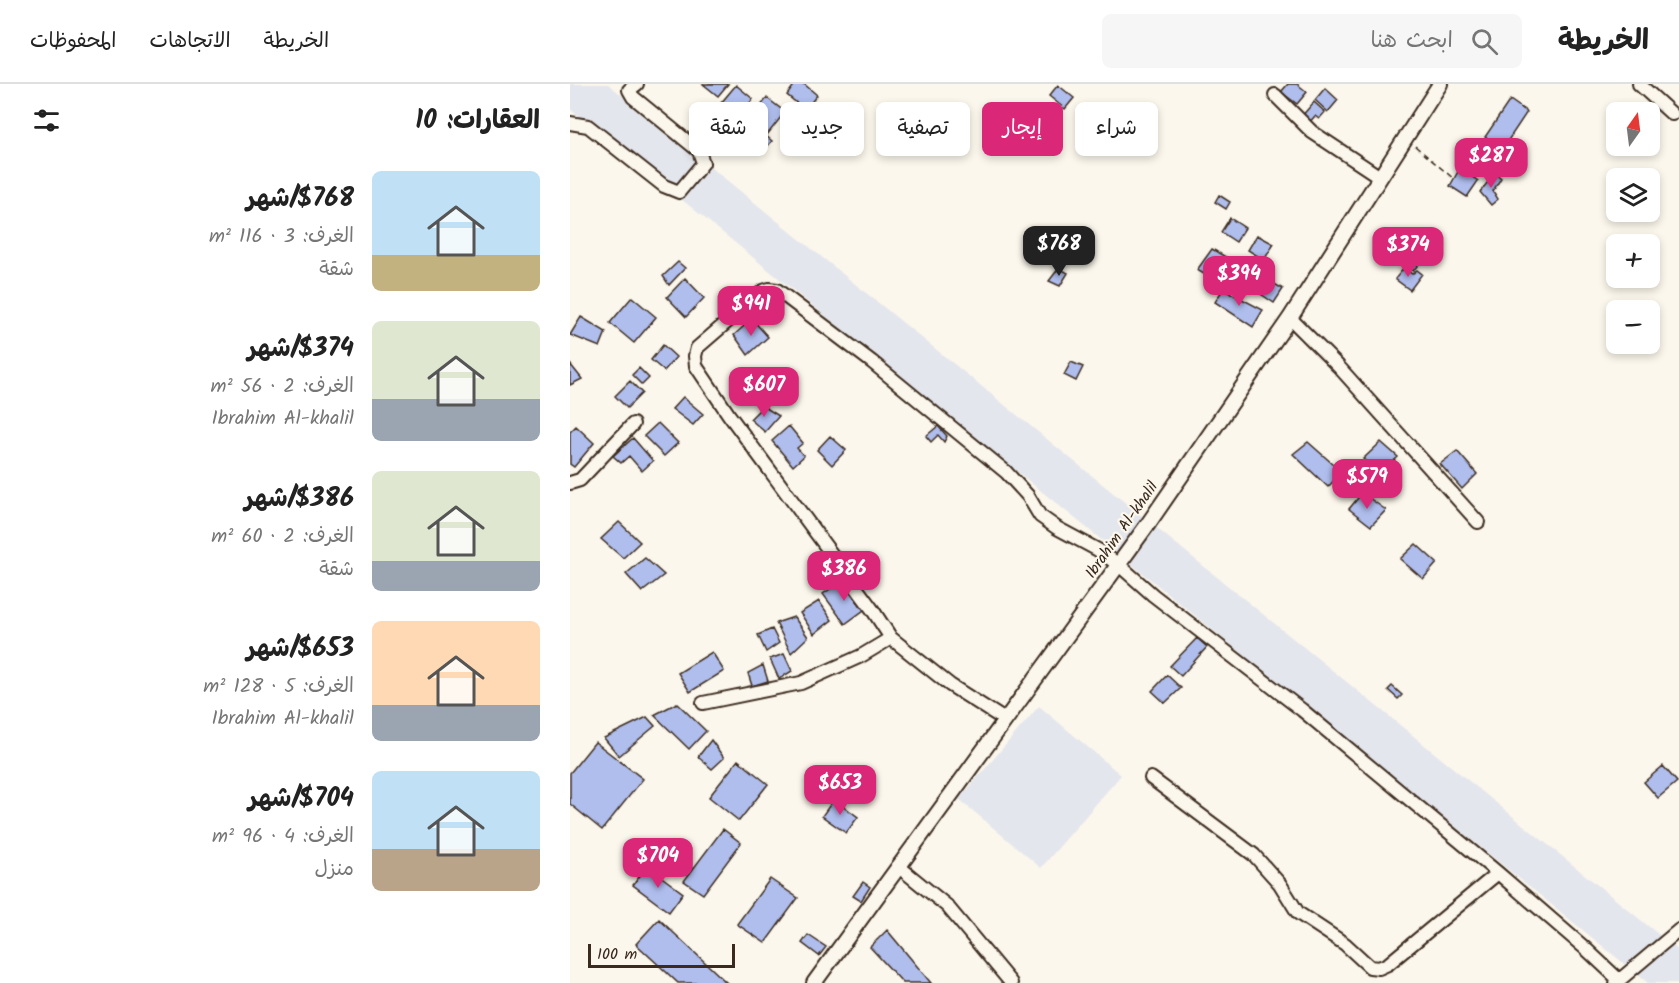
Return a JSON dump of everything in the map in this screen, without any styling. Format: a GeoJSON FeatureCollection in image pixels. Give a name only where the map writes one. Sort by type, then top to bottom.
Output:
{"type":"FeatureCollection","features":[{"type":"Feature","properties":{"kind":"street","name":"Ibrahim Al-khalil"},"geometry":{"type":"LineString","coordinates":[[814,983],[1119,565],[1290,318],[1440,84]]}},
{"type":"Feature","properties":{"kind":"street"},"geometry":{"type":"LineString","coordinates":[[1640,84],[1672,114]]}},
{"type":"Feature","properties":{"kind":"street"},"geometry":{"type":"LineString","coordinates":[[570,123],[588,126],[664,186],[673,192],[679,192],[703,163],[699,151],[643,107],[628,86]]}},
{"type":"Feature","properties":{"kind":"street"},"geometry":{"type":"LineString","coordinates":[[1275,95],[1312,132],[1380,177]]}},
{"type":"Feature","properties":{"kind":"street"},"geometry":{"type":"LineString","coordinates":[[1005,720],[950,685],[891,638],[696,366],[697,348],[763,291],[777,290],[872,362],[1006,472],[1028,496],[1040,516],[1057,528],[1098,549],[1153,595],[1302,710],[1623,980],[1679,930]]}},
{"type":"Feature","properties":{"kind":"street"},"geometry":{"type":"LineString","coordinates":[[1290,318],[1338,366],[1478,522]]}},
{"type":"Feature","properties":{"kind":"street"},"geometry":{"type":"LineString","coordinates":[[570,483],[580,480],[633,424]]}},
{"type":"Feature","properties":{"kind":"street"},"geometry":{"type":"LineString","coordinates":[[703,703],[801,683],[861,656],[891,638]]}},
{"type":"Feature","properties":{"kind":"street"},"geometry":{"type":"LineString","coordinates":[[1151,778],[1254,855],[1280,884],[1298,913],[1345,944],[1370,967],[1379,969],[1388,964],[1498,873]]}},
{"type":"Feature","properties":{"kind":"street"},"geometry":{"type":"LineString","coordinates":[[898,866],[947,906],[1011,983]]}},
{"type":"Feature","properties":{"kind":"path"},"geometry":{"type":"LineString","coordinates":[[1406,138],[1454,178]]}},
{"type":"Feature","properties":{"kind":"shaded area"},"geometry":{"type":"Polygon","coordinates":[[[570,84],[608,84],[689,150],[689,156],[697,156],[1679,951],[1679,983],[1648,983],[570,109],[570,84]]]}},
{"type":"Feature","properties":{"kind":"shaded area"},"geometry":{"type":"Polygon","coordinates":[[[1039,706],[1121,775],[1041,868],[959,799],[1039,706]]]}},
{"type":"Feature","properties":{"kind":"building"},"geometry":{"type":"Polygon","coordinates":[[[703,84],[728,84],[718,96],[703,84]]]}},
{"type":"Feature","properties":{"kind":"building"},"geometry":{"type":"Polygon","coordinates":[[[795,84],[804,84],[817,95],[811,102],[795,102],[787,95],[795,84]]]}},
{"type":"Feature","properties":{"kind":"building"},"geometry":{"type":"Polygon","coordinates":[[[1288,84],[1297,84],[1307,92],[1297,104],[1281,92],[1288,84]]]}},
{"type":"Feature","properties":{"kind":"building"},"geometry":{"type":"Polygon","coordinates":[[[736,85],[753,99],[750,102],[722,102],[736,85]]]}},
{"type":"Feature","properties":{"kind":"building"},"geometry":{"type":"Polygon","coordinates":[[[1058,85],[1074,98],[1065,109],[1063,102],[1056,102],[1049,96],[1058,85]]]}},
{"type":"Feature","properties":{"kind":"building"},"geometry":{"type":"Polygon","coordinates":[[[1325,88],[1338,100],[1328,112],[1315,100],[1325,88]]]}},
{"type":"Feature","properties":{"kind":"building"},"geometry":{"type":"Polygon","coordinates":[[[767,98],[780,108],[780,118],[768,134],[768,102],[764,102],[767,98]]]}},
{"type":"Feature","properties":{"kind":"building"},"geometry":{"type":"Polygon","coordinates":[[[1510,100],[1527,112],[1503,148],[1485,137],[1510,100]]]}},
{"type":"Feature","properties":{"kind":"building"},"geometry":{"type":"Polygon","coordinates":[[[1314,102],[1325,112],[1319,119],[1315,116],[1308,124],[1301,117],[1314,102]]]}},
{"type":"Feature","properties":{"kind":"building"},"geometry":{"type":"Polygon","coordinates":[[[1460,168],[1478,181],[1467,197],[1450,186],[1460,168]]]}},
{"type":"Feature","properties":{"kind":"building"},"geometry":{"type":"Polygon","coordinates":[[[1495,173],[1501,178],[1493,191],[1498,199],[1491,205],[1480,192],[1495,173]]]}},
{"type":"Feature","properties":{"kind":"building"},"geometry":{"type":"Polygon","coordinates":[[[1219,195],[1230,202],[1226,209],[1215,202],[1219,195]]]}},
{"type":"Feature","properties":{"kind":"building"},"geometry":{"type":"Polygon","coordinates":[[[1230,218],[1245,228],[1236,242],[1221,232],[1230,218]]]}},
{"type":"Feature","properties":{"kind":"building"},"geometry":{"type":"Polygon","coordinates":[[[1257,235],[1274,244],[1264,260],[1248,250],[1257,235]]]}},
{"type":"Feature","properties":{"kind":"building"},"geometry":{"type":"Polygon","coordinates":[[[1407,247],[1423,259],[1413,271],[1398,259],[1407,247]]]}},
{"type":"Feature","properties":{"kind":"building"},"geometry":{"type":"Polygon","coordinates":[[[1212,249],[1234,262],[1216,281],[1197,270],[1212,249]]]}},
{"type":"Feature","properties":{"kind":"building"},"geometry":{"type":"Polygon","coordinates":[[[678,262],[685,268],[669,285],[663,276],[678,262]]]}},
{"type":"Feature","properties":{"kind":"building"},"geometry":{"type":"Polygon","coordinates":[[[1059,268],[1068,273],[1060,286],[1049,281],[1059,268]]]}},
{"type":"Feature","properties":{"kind":"building"},"geometry":{"type":"Polygon","coordinates":[[[1404,268],[1412,274],[1417,270],[1422,274],[1410,290],[1395,279],[1404,268]]]}},
{"type":"Feature","properties":{"kind":"building"},"geometry":{"type":"Polygon","coordinates":[[[1256,273],[1283,289],[1274,303],[1249,286],[1256,273]]]}},
{"type":"Feature","properties":{"kind":"building"},"geometry":{"type":"Polygon","coordinates":[[[685,278],[704,298],[686,317],[667,297],[685,278]]]}},
{"type":"Feature","properties":{"kind":"building"},"geometry":{"type":"Polygon","coordinates":[[[1223,289],[1263,310],[1253,327],[1215,302],[1223,289]]]}},
{"type":"Feature","properties":{"kind":"building"},"geometry":{"type":"Polygon","coordinates":[[[632,297],[656,317],[634,343],[610,323],[632,297]]]}},
{"type":"Feature","properties":{"kind":"building"},"geometry":{"type":"Polygon","coordinates":[[[581,317],[606,332],[600,347],[570,335],[581,317]]]}},
{"type":"Feature","properties":{"kind":"building"},"geometry":{"type":"Polygon","coordinates":[[[752,319],[768,337],[748,355],[734,335],[752,319]]]}},
{"type":"Feature","properties":{"kind":"building"},"geometry":{"type":"Polygon","coordinates":[[[663,345],[676,357],[664,371],[651,360],[663,345]]]}},
{"type":"Feature","properties":{"kind":"building"},"geometry":{"type":"Polygon","coordinates":[[[1071,362],[1083,367],[1076,381],[1064,375],[1071,362]]]}},
{"type":"Feature","properties":{"kind":"building"},"geometry":{"type":"Polygon","coordinates":[[[570,364],[582,379],[570,385],[570,364]]]}},
{"type":"Feature","properties":{"kind":"building"},"geometry":{"type":"Polygon","coordinates":[[[639,368],[649,378],[642,385],[632,375],[639,368]]]}},
{"type":"Feature","properties":{"kind":"building"},"geometry":{"type":"Polygon","coordinates":[[[630,381],[642,393],[627,408],[615,396],[630,381]]]}},
{"type":"Feature","properties":{"kind":"building"},"geometry":{"type":"Polygon","coordinates":[[[683,397],[703,414],[693,425],[672,409],[683,397]]]}},
{"type":"Feature","properties":{"kind":"building"},"geometry":{"type":"Polygon","coordinates":[[[763,406],[779,416],[765,432],[750,419],[763,406]]]}},
{"type":"Feature","properties":{"kind":"building"},"geometry":{"type":"Polygon","coordinates":[[[658,423],[678,443],[664,456],[644,436],[658,423]]]}},
{"type":"Feature","properties":{"kind":"building"},"geometry":{"type":"Polygon","coordinates":[[[576,426],[594,443],[574,467],[570,464],[570,432],[576,426]]]}},
{"type":"Feature","properties":{"kind":"building"},"geometry":{"type":"Polygon","coordinates":[[[789,426],[803,443],[797,448],[804,456],[793,466],[772,441],[789,426]]]}},
{"type":"Feature","properties":{"kind":"building"},"geometry":{"type":"Polygon","coordinates":[[[938,426],[947,436],[944,442],[938,435],[931,442],[926,436],[938,426]]]}},
{"type":"Feature","properties":{"kind":"building"},"geometry":{"type":"Polygon","coordinates":[[[830,436],[846,450],[832,465],[817,450],[830,436]]]}},
{"type":"Feature","properties":{"kind":"building"},"geometry":{"type":"Polygon","coordinates":[[[633,438],[653,461],[642,471],[629,456],[621,463],[613,456],[633,438]]]}},
{"type":"Feature","properties":{"kind":"building"},"geometry":{"type":"Polygon","coordinates":[[[1308,442],[1342,472],[1328,487],[1293,454],[1308,442]]]}},
{"type":"Feature","properties":{"kind":"building"},"geometry":{"type":"Polygon","coordinates":[[[1381,442],[1398,457],[1380,474],[1363,459],[1381,442]]]}},
{"type":"Feature","properties":{"kind":"building"},"geometry":{"type":"Polygon","coordinates":[[[1457,451],[1477,474],[1462,489],[1440,464],[1457,451]]]}},
{"type":"Feature","properties":{"kind":"building"},"geometry":{"type":"Polygon","coordinates":[[[1362,493],[1386,510],[1371,526],[1349,509],[1362,493]]]}},
{"type":"Feature","properties":{"kind":"building"},"geometry":{"type":"Polygon","coordinates":[[[619,522],[640,542],[623,558],[601,539],[619,522]]]}},
{"type":"Feature","properties":{"kind":"building"},"geometry":{"type":"Polygon","coordinates":[[[1416,544],[1437,563],[1423,579],[1400,559],[1416,544]]]}},
{"type":"Feature","properties":{"kind":"building"},"geometry":{"type":"Polygon","coordinates":[[[645,558],[664,575],[642,592],[626,574],[645,558]]]}},
{"type":"Feature","properties":{"kind":"building"},"geometry":{"type":"Polygon","coordinates":[[[842,581],[864,610],[845,624],[823,594],[842,581]]]}},
{"type":"Feature","properties":{"kind":"building"},"geometry":{"type":"Polygon","coordinates":[[[819,601],[832,620],[814,634],[800,613],[819,601]]]}},
{"type":"Feature","properties":{"kind":"building"},"geometry":{"type":"Polygon","coordinates":[[[794,617],[808,637],[791,653],[776,623],[794,617]]]}},
{"type":"Feature","properties":{"kind":"building"},"geometry":{"type":"Polygon","coordinates":[[[772,629],[779,643],[766,652],[758,635],[772,629]]]}},
{"type":"Feature","properties":{"kind":"building"},"geometry":{"type":"Polygon","coordinates":[[[1197,638],[1207,647],[1181,676],[1170,666],[1197,638]]]}},
{"type":"Feature","properties":{"kind":"building"},"geometry":{"type":"Polygon","coordinates":[[[712,652],[724,671],[690,692],[678,673],[712,652]]]}},
{"type":"Feature","properties":{"kind":"building"},"geometry":{"type":"Polygon","coordinates":[[[784,654],[792,671],[779,679],[770,659],[784,654]]]}},
{"type":"Feature","properties":{"kind":"building"},"geometry":{"type":"Polygon","coordinates":[[[763,665],[768,681],[752,686],[748,673],[763,665]]]}},
{"type":"Feature","properties":{"kind":"building"},"geometry":{"type":"Polygon","coordinates":[[[1167,675],[1181,688],[1165,703],[1152,691],[1167,675]]]}},
{"type":"Feature","properties":{"kind":"building"},"geometry":{"type":"Polygon","coordinates":[[[1392,686],[1402,695],[1398,699],[1388,690],[1392,686]]]}},
{"type":"Feature","properties":{"kind":"building"},"geometry":{"type":"Polygon","coordinates":[[[677,703],[706,731],[689,749],[654,715],[677,703]]]}},
{"type":"Feature","properties":{"kind":"building"},"geometry":{"type":"Polygon","coordinates":[[[647,717],[655,726],[619,756],[604,738],[647,717]]]}},
{"type":"Feature","properties":{"kind":"building"},"geometry":{"type":"Polygon","coordinates":[[[711,740],[724,758],[712,769],[698,757],[711,740]]]}},
{"type":"Feature","properties":{"kind":"building"},"geometry":{"type":"Polygon","coordinates":[[[595,742],[643,779],[602,830],[570,804],[570,773],[595,742]]]}},
{"type":"Feature","properties":{"kind":"building"},"geometry":{"type":"Polygon","coordinates":[[[738,760],[768,784],[739,821],[709,797],[738,760]]]}},
{"type":"Feature","properties":{"kind":"building"},"geometry":{"type":"Polygon","coordinates":[[[1663,766],[1677,782],[1658,798],[1644,782],[1663,766]]]}},
{"type":"Feature","properties":{"kind":"building"},"geometry":{"type":"Polygon","coordinates":[[[834,799],[858,817],[846,833],[822,816],[834,799]]]}},
{"type":"Feature","properties":{"kind":"building"},"geometry":{"type":"Polygon","coordinates":[[[723,829],[741,843],[703,894],[684,881],[723,829]]]}},
{"type":"Feature","properties":{"kind":"building"},"geometry":{"type":"Polygon","coordinates":[[[647,866],[683,893],[669,912],[633,885],[647,866]]]}},
{"type":"Feature","properties":{"kind":"building"},"geometry":{"type":"Polygon","coordinates":[[[770,879],[798,898],[765,943],[737,924],[770,879]]]}},
{"type":"Feature","properties":{"kind":"building"},"geometry":{"type":"Polygon","coordinates":[[[863,882],[870,887],[861,901],[853,896],[863,882]]]}},
{"type":"Feature","properties":{"kind":"building"},"geometry":{"type":"Polygon","coordinates":[[[659,919],[727,983],[678,983],[636,944],[659,919]]]}},
{"type":"Feature","properties":{"kind":"building"},"geometry":{"type":"Polygon","coordinates":[[[887,930],[931,983],[903,983],[870,947],[887,930]]]}},
{"type":"Feature","properties":{"kind":"building"},"geometry":{"type":"Polygon","coordinates":[[[808,935],[826,947],[819,956],[802,943],[808,935]]]}}]}
